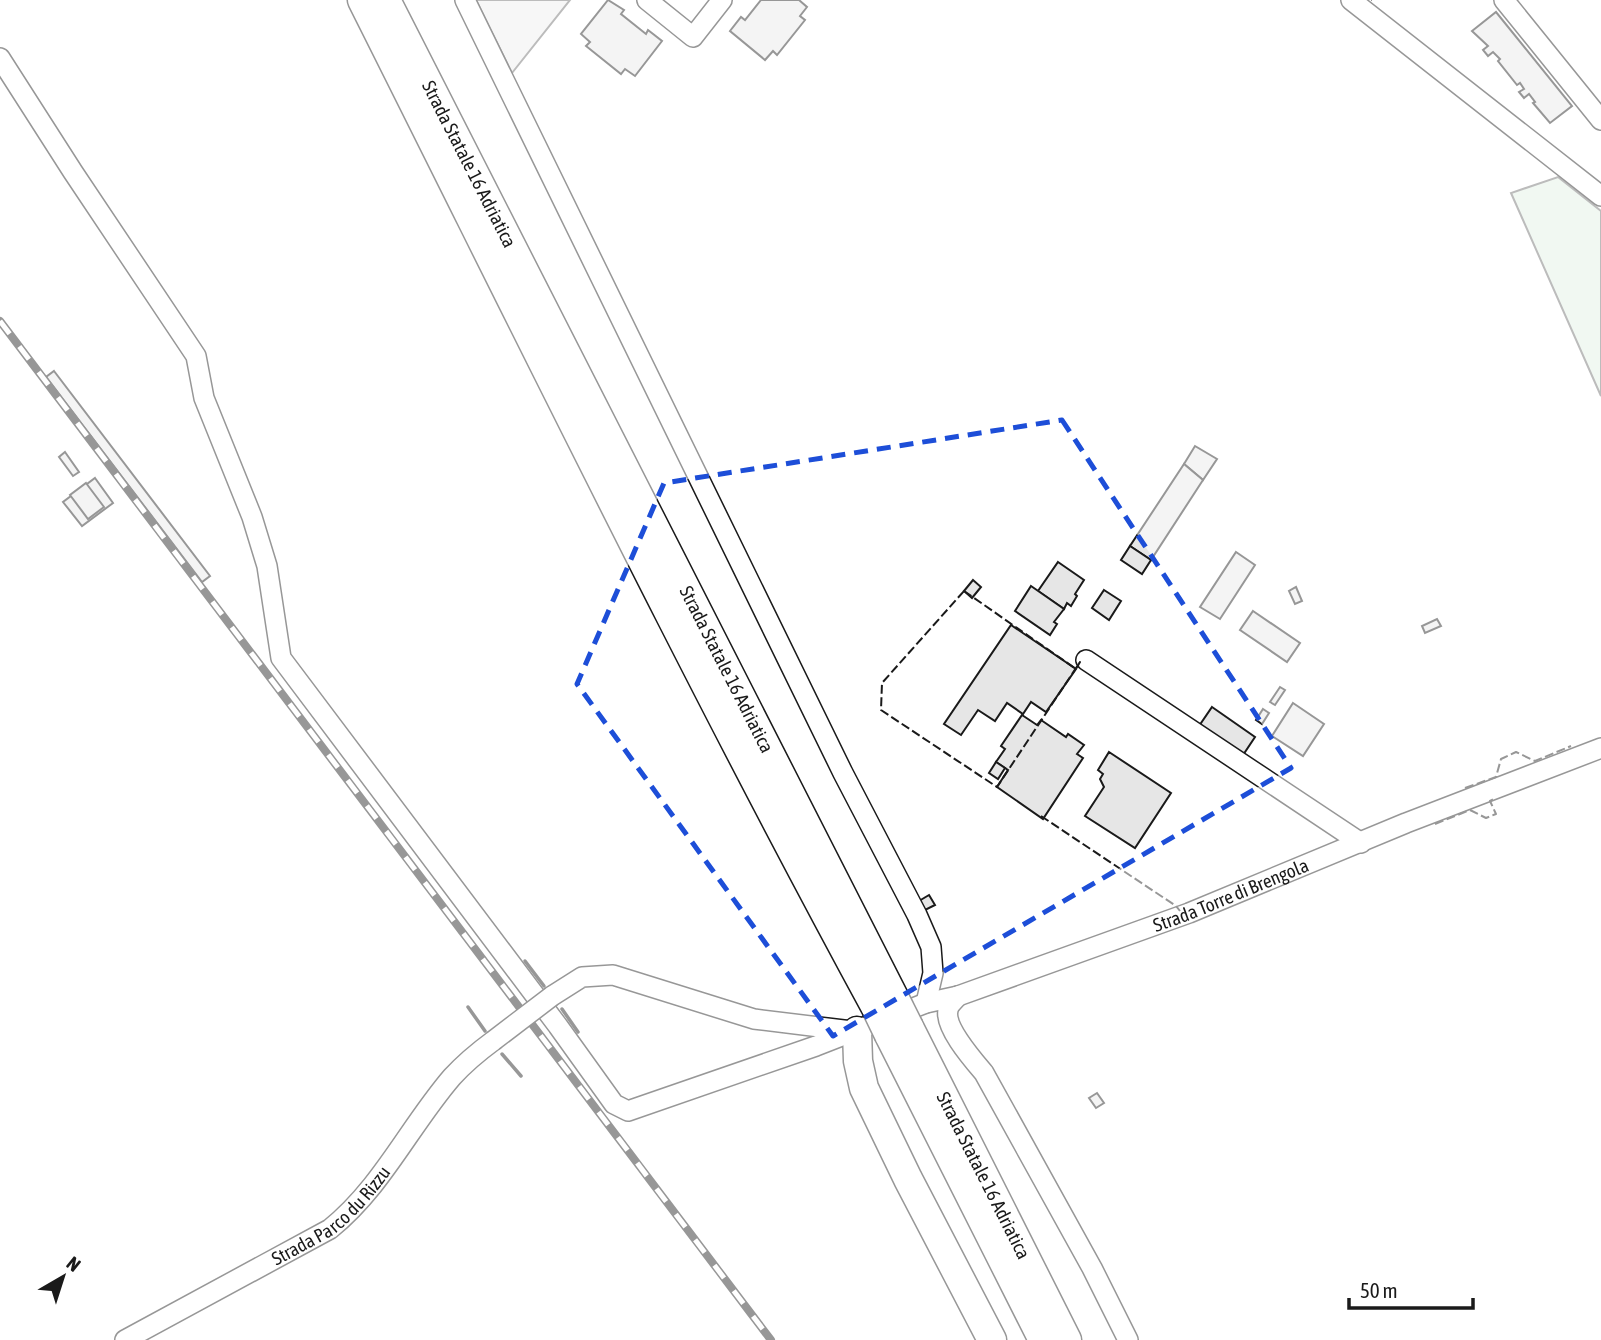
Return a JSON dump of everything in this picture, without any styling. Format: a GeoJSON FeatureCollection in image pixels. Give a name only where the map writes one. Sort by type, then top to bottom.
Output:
{"type":"FeatureCollection","features":[{"type":"Feature","properties":{"kind":"highway","name":"Strada Statale 16 Adriatica"},"geometry":{"type":"LineString","coordinates":[[362,0],[817,900],[885,1003]]}},
{"type":"Feature","properties":{"kind":"highway","name":"Strada Statale 16 Adriatica"},"geometry":{"type":"LineString","coordinates":[[386,0],[899,1031],[1043,1340]]}},
{"type":"Feature","properties":{"kind":"highway"},"geometry":{"type":"LineString","coordinates":[[857,1031],[858,1061],[864,1088],[908,1180],[992,1340]]}},
{"type":"Feature","properties":{"kind":"highway","name":"Strada Statale 16 Adriatica"},"geometry":{"type":"LineString","coordinates":[[899,1031],[1067,1340]]}},
{"type":"Feature","properties":{"kind":"street"},"geometry":{"type":"LineString","coordinates":[[466,0],[825,737],[917,915],[931,947],[933,973],[926,1003]]}},
{"type":"Feature","properties":{"kind":"street"},"geometry":{"type":"LineString","coordinates":[[647,0],[693,37],[722,0]]}},
{"type":"Feature","properties":{"kind":"street"},"geometry":{"type":"LineString","coordinates":[[1351,0],[1601,196]]}},
{"type":"Feature","properties":{"kind":"street"},"geometry":{"type":"LineString","coordinates":[[1504,0],[1601,120]]}},
{"type":"Feature","properties":{"kind":"street","name":"Strada Torre di Brengola"},"geometry":{"type":"LineString","coordinates":[[0,58],[196,356],[204,398],[252,517],[268,566],[281,658],[614,1104],[628,1111],[857,1031],[926,1003],[958,996],[1189,913],[1601,748]]}},
{"type":"Feature","properties":{"kind":"street"},"geometry":{"type":"LineString","coordinates":[[1086,660],[1361,843]]}},
{"type":"Feature","properties":{"kind":"street","name":"Strada Parco du Rizzu"},"geometry":{"type":"LineString","coordinates":[[125,1340],[337,1224],[374,1185],[453,1076],[493,1041],[582,977],[612,975],[754,1019],[857,1031]]}},
{"type":"Feature","properties":{"kind":"street"},"geometry":{"type":"LineString","coordinates":[[958,996],[948,1006],[950,1025],[984,1073],[1092,1268],[1128,1340]]}},
{"type":"Feature","properties":{"kind":"highlighted area"},"geometry":{"type":"Polygon","coordinates":[[[1062,420],[1291,768],[833,1036],[577,684],[664,483],[1062,420]]]}},
{"type":"Feature","properties":{"kind":"green space"},"geometry":{"type":"Polygon","coordinates":[[[1558,177],[1601,211],[1601,396],[1511,193],[1558,177]]]}},
{"type":"Feature","properties":{"kind":"shaded area"},"geometry":{"type":"Polygon","coordinates":[[[476,0],[570,0],[512,73],[476,0]]]}},
{"type":"Feature","properties":{"kind":"building"},"geometry":{"type":"Polygon","coordinates":[[[608,0],[624,10],[621,14],[646,34],[648,30],[662,41],[635,76],[625,69],[621,74],[586,46],[590,42],[581,34],[608,0]]]}},
{"type":"Feature","properties":{"kind":"building"},"geometry":{"type":"Polygon","coordinates":[[[761,0],[799,0],[807,7],[800,16],[805,20],[777,55],[773,51],[765,60],[730,31],[741,17],[745,20],[761,0]]]}},
{"type":"Feature","properties":{"kind":"building"},"geometry":{"type":"Polygon","coordinates":[[[1496,12],[1572,106],[1550,123],[1529,94],[1524,98],[1519,92],[1524,89],[1520,83],[1517,85],[1498,61],[1500,59],[1493,52],[1488,56],[1483,50],[1488,46],[1472,31],[1496,12]]]}},
{"type":"Feature","properties":{"kind":"building"},"geometry":{"type":"Polygon","coordinates":[[[54,371],[210,576],[202,582],[46,377],[54,371]]]}},
{"type":"Feature","properties":{"kind":"building"},"geometry":{"type":"Polygon","coordinates":[[[1195,446],[1217,459],[1203,480],[1184,464],[1195,446]]]}},
{"type":"Feature","properties":{"kind":"building"},"geometry":{"type":"Polygon","coordinates":[[[65,452],[79,472],[73,476],[59,457],[65,452]]]}},
{"type":"Feature","properties":{"kind":"building"},"geometry":{"type":"Polygon","coordinates":[[[1184,464],[1203,480],[1151,560],[1130,546],[1184,464]]]}},
{"type":"Feature","properties":{"kind":"building"},"geometry":{"type":"Polygon","coordinates":[[[95,478],[113,503],[82,526],[63,502],[95,478]]]}},
{"type":"Feature","properties":{"kind":"building"},"geometry":{"type":"Polygon","coordinates":[[[86,483],[104,507],[88,519],[70,495],[86,483]]]}},
{"type":"Feature","properties":{"kind":"building"},"geometry":{"type":"Polygon","coordinates":[[[1130,546],[1151,560],[1142,574],[1121,560],[1130,546]]]}},
{"type":"Feature","properties":{"kind":"building"},"geometry":{"type":"Polygon","coordinates":[[[1236,552],[1255,565],[1220,619],[1200,607],[1236,552]]]}},
{"type":"Feature","properties":{"kind":"building"},"geometry":{"type":"Polygon","coordinates":[[[1058,562],[1084,580],[1071,606],[1067,603],[1064,609],[1038,591],[1058,562]]]}},
{"type":"Feature","properties":{"kind":"building"},"geometry":{"type":"Polygon","coordinates":[[[973,580],[981,587],[972,598],[964,591],[973,580]]]}},
{"type":"Feature","properties":{"kind":"building"},"geometry":{"type":"Polygon","coordinates":[[[1031,586],[1064,609],[1054,622],[1057,624],[1050,635],[1015,611],[1031,586]]]}},
{"type":"Feature","properties":{"kind":"building"},"geometry":{"type":"Polygon","coordinates":[[[1296,587],[1302,601],[1295,604],[1289,591],[1296,587]]]}},
{"type":"Feature","properties":{"kind":"building"},"geometry":{"type":"Polygon","coordinates":[[[1104,590],[1121,601],[1109,620],[1092,608],[1104,590]]]}},
{"type":"Feature","properties":{"kind":"building"},"geometry":{"type":"Polygon","coordinates":[[[1253,611],[1300,643],[1287,662],[1240,630],[1253,611]]]}},
{"type":"Feature","properties":{"kind":"building"},"geometry":{"type":"Polygon","coordinates":[[[1437,619],[1441,626],[1425,633],[1422,626],[1437,619]]]}},
{"type":"Feature","properties":{"kind":"building"},"geometry":{"type":"Polygon","coordinates":[[[1011,625],[1076,669],[1046,712],[1031,702],[1023,714],[1007,703],[995,721],[978,710],[961,735],[944,724],[1011,625]]]}},
{"type":"Feature","properties":{"kind":"building"},"geometry":{"type":"Polygon","coordinates":[[[1280,687],[1285,690],[1275,705],[1270,702],[1280,687]]]}},
{"type":"Feature","properties":{"kind":"building"},"geometry":{"type":"Polygon","coordinates":[[[1293,703],[1324,724],[1303,756],[1272,736],[1293,703]]]}},
{"type":"Feature","properties":{"kind":"building"},"geometry":{"type":"Polygon","coordinates":[[[1212,707],[1255,737],[1241,758],[1197,729],[1212,707]]]}},
{"type":"Feature","properties":{"kind":"building"},"geometry":{"type":"Polygon","coordinates":[[[1263,709],[1269,713],[1262,724],[1256,720],[1263,709]]]}},
{"type":"Feature","properties":{"kind":"building"},"geometry":{"type":"Polygon","coordinates":[[[1022,715],[1037,725],[1041,720],[1066,737],[1068,734],[1084,745],[1077,754],[1083,758],[1043,819],[997,787],[1008,770],[996,762],[1005,749],[1001,746],[1022,715]]]}},
{"type":"Feature","properties":{"kind":"building"},"geometry":{"type":"Polygon","coordinates":[[[1109,752],[1171,793],[1135,848],[1085,816],[1104,787],[1100,779],[1103,774],[1098,770],[1109,752]]]}},
{"type":"Feature","properties":{"kind":"building"},"geometry":{"type":"Polygon","coordinates":[[[996,762],[1005,768],[998,779],[989,773],[996,762]]]}},
{"type":"Feature","properties":{"kind":"building"},"geometry":{"type":"Polygon","coordinates":[[[929,895],[935,905],[925,910],[919,901],[929,895]]]}},
{"type":"Feature","properties":{"kind":"building"},"geometry":{"type":"Polygon","coordinates":[[[1097,1093],[1104,1103],[1096,1108],[1089,1098],[1097,1093]]]}},
{"type":"Feature","properties":{"kind":"railway"},"geometry":{"type":"LineString","coordinates":[[0,321],[771,1340]]}},
{"type":"Feature","properties":{"kind":"fence"},"geometry":{"type":"LineString","coordinates":[[964,591],[882,683],[881,710],[997,787],[1080,662],[1076,669],[964,591]]}},
{"type":"Feature","properties":{"kind":"fence"},"geometry":{"type":"LineString","coordinates":[[1465,788],[1496,777],[1501,759],[1516,752],[1535,761],[1571,746]]}},
{"type":"Feature","properties":{"kind":"fence"},"geometry":{"type":"LineString","coordinates":[[1435,824],[1470,810],[1486,818],[1496,814],[1490,801],[1494,799]]}},
{"type":"Feature","properties":{"kind":"fence"},"geometry":{"type":"LineString","coordinates":[[1041,816],[1180,911]]}},
{"type":"Feature","properties":{"kind":"wall"},"geometry":{"type":"LineString","coordinates":[[525,961],[544,986]]}},
{"type":"Feature","properties":{"kind":"wall"},"geometry":{"type":"LineString","coordinates":[[468,1007],[485,1031]]}},
{"type":"Feature","properties":{"kind":"wall"},"geometry":{"type":"LineString","coordinates":[[562,1009],[578,1032]]}},
{"type":"Feature","properties":{"kind":"wall"},"geometry":{"type":"LineString","coordinates":[[502,1054],[521,1076]]}}]}
